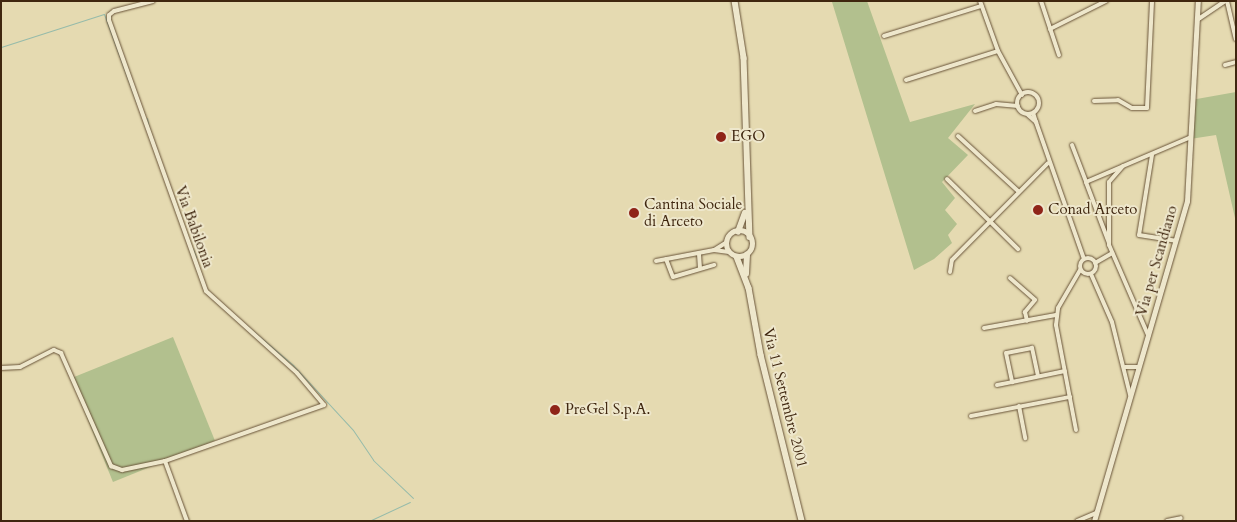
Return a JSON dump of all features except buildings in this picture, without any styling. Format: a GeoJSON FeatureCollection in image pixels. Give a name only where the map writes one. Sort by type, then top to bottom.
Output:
{"type":"FeatureCollection","features":[{"type":"Feature","properties":{"kind":"main road","name":"Via 11 Settembre 2001"},"geometry":{"type":"LineString","coordinates":[[735,1],[746,84],[747,206],[752,249],[747,255],[747,281],[761,355],[802,521]]}},
{"type":"Feature","properties":{"kind":"main road","name":"Via 11 Settembre 2001"},"geometry":{"type":"LineString","coordinates":[[727,242],[732,235],[738,232],[747,206]]}},
{"type":"Feature","properties":{"kind":"main road"},"geometry":{"type":"LineString","coordinates":[[738,232],[750,238]]}},
{"type":"Feature","properties":{"kind":"main road"},"geometry":{"type":"LineString","coordinates":[[727,242],[729,252],[737,256],[747,255]]}},
{"type":"Feature","properties":{"kind":"main road","name":"Via 11 Settembre 2001"},"geometry":{"type":"LineString","coordinates":[[737,256],[747,281]]}},
{"type":"Feature","properties":{"kind":"street","name":"Via Babilonia"},"geometry":{"type":"LineString","coordinates":[[153,1],[124,6],[109,14],[206,291],[297,373],[324,405],[165,461]]}},
{"type":"Feature","properties":{"kind":"street"},"geometry":{"type":"LineString","coordinates":[[1041,1],[1059,54]]}},
{"type":"Feature","properties":{"kind":"street"},"geometry":{"type":"LineString","coordinates":[[1093,1],[1095,7]]}},
{"type":"Feature","properties":{"kind":"street"},"geometry":{"type":"LineString","coordinates":[[1050,29],[1106,1]]}},
{"type":"Feature","properties":{"kind":"street"},"geometry":{"type":"LineString","coordinates":[[1094,101],[1118,100],[1132,108],[1148,108],[1152,1]]}},
{"type":"Feature","properties":{"kind":"street","name":"Via per Scandiano"},"geometry":{"type":"LineString","coordinates":[[1094,521],[1188,201],[1193,137],[1198,1]]}},
{"type":"Feature","properties":{"kind":"street"},"geometry":{"type":"LineString","coordinates":[[1197,20],[1226,1],[1236,39]]}},
{"type":"Feature","properties":{"kind":"street"},"geometry":{"type":"LineString","coordinates":[[884,36],[980,3],[998,51],[1022,94],[1018,106]]}},
{"type":"Feature","properties":{"kind":"street"},"geometry":{"type":"LineString","coordinates":[[906,80],[998,51]]}},
{"type":"Feature","properties":{"kind":"street"},"geometry":{"type":"LineString","coordinates":[[1225,65],[1236,62]]}},
{"type":"Feature","properties":{"kind":"street"},"geometry":{"type":"LineString","coordinates":[[1022,94],[1031,92],[1039,99],[1038,109],[1034,113],[1028,114]]}},
{"type":"Feature","properties":{"kind":"street"},"geometry":{"type":"LineString","coordinates":[[975,111],[996,104],[1018,106],[1036,122]]}},
{"type":"Feature","properties":{"kind":"street"},"geometry":{"type":"LineString","coordinates":[[1034,113],[1048,163],[1084,259],[1095,263]]}},
{"type":"Feature","properties":{"kind":"street"},"geometry":{"type":"LineString","coordinates":[[958,136],[1018,191]]}},
{"type":"Feature","properties":{"kind":"street"},"geometry":{"type":"LineString","coordinates":[[1086,182],[1193,137]]}},
{"type":"Feature","properties":{"kind":"street"},"geometry":{"type":"LineString","coordinates":[[1072,145],[1112,253],[1148,335]]}},
{"type":"Feature","properties":{"kind":"street"},"geometry":{"type":"LineString","coordinates":[[1152,155],[1139,235],[1176,241]]}},
{"type":"Feature","properties":{"kind":"street"},"geometry":{"type":"LineString","coordinates":[[950,272],[952,260],[1018,191],[1048,163]]}},
{"type":"Feature","properties":{"kind":"street"},"geometry":{"type":"LineString","coordinates":[[1109,245],[1109,182],[1123,166]]}},
{"type":"Feature","properties":{"kind":"street"},"geometry":{"type":"LineString","coordinates":[[947,179],[1018,249]]}},
{"type":"Feature","properties":{"kind":"street"},"geometry":{"type":"LineString","coordinates":[[656,261],[714,250],[727,242]]}},
{"type":"Feature","properties":{"kind":"street"},"geometry":{"type":"LineString","coordinates":[[714,250],[729,252]]}},
{"type":"Feature","properties":{"kind":"street"},"geometry":{"type":"LineString","coordinates":[[1095,263],[1112,253]]}},
{"type":"Feature","properties":{"kind":"street"},"geometry":{"type":"LineString","coordinates":[[699,254],[700,268]]}},
{"type":"Feature","properties":{"kind":"street"},"geometry":{"type":"LineString","coordinates":[[666,258],[673,277],[714,265]]}},
{"type":"Feature","properties":{"kind":"street"},"geometry":{"type":"LineString","coordinates":[[1076,430],[1056,315],[1080,270],[1079,265],[1084,259]]}},
{"type":"Feature","properties":{"kind":"street"},"geometry":{"type":"LineString","coordinates":[[1091,274],[1095,270],[1095,263]]}},
{"type":"Feature","properties":{"kind":"street"},"geometry":{"type":"LineString","coordinates":[[1080,270],[1091,274],[1112,322],[1125,367],[1130,395]]}},
{"type":"Feature","properties":{"kind":"street"},"geometry":{"type":"LineString","coordinates":[[1010,278],[1035,300],[1025,312],[1027,321]]}},
{"type":"Feature","properties":{"kind":"street"},"geometry":{"type":"LineString","coordinates":[[984,328],[1056,315]]}},
{"type":"Feature","properties":{"kind":"street"},"geometry":{"type":"LineString","coordinates":[[1012,382],[1006,353],[1032,348],[1038,376]]}},
{"type":"Feature","properties":{"kind":"street"},"geometry":{"type":"LineString","coordinates":[[1,368],[20,367],[58,350],[70,369],[111,466],[122,470],[165,461],[187,521]]}},
{"type":"Feature","properties":{"kind":"street"},"geometry":{"type":"LineString","coordinates":[[1125,367],[1139,367]]}},
{"type":"Feature","properties":{"kind":"street"},"geometry":{"type":"LineString","coordinates":[[997,384],[1065,371]]}},
{"type":"Feature","properties":{"kind":"street"},"geometry":{"type":"LineString","coordinates":[[971,416],[1070,397]]}},
{"type":"Feature","properties":{"kind":"street"},"geometry":{"type":"LineString","coordinates":[[1019,406],[1025,438]]}},
{"type":"Feature","properties":{"kind":"street"},"geometry":{"type":"LineString","coordinates":[[1077,521],[1096,513]]}},
{"type":"Feature","properties":{"kind":"street"},"geometry":{"type":"LineString","coordinates":[[1167,521],[1181,518]]}},
{"type":"Feature","properties":{"kind":"green space"},"geometry":{"type":"Polygon","coordinates":[[[867,1],[910,122],[975,104],[948,138],[968,155],[942,182],[955,198],[945,210],[957,224],[948,235],[952,243],[934,259],[914,270],[832,2],[867,1]]]}},
{"type":"Feature","properties":{"kind":"green space"},"geometry":{"type":"Polygon","coordinates":[[[1236,92],[1235,218],[1216,135],[1190,139],[1191,100],[1236,92]]]}},
{"type":"Feature","properties":{"kind":"green space"},"geometry":{"type":"Polygon","coordinates":[[[173,337],[215,441],[113,482],[71,378],[173,337]]]}},
{"type":"Feature","properties":{"kind":"waterway"},"geometry":{"type":"LineString","coordinates":[[1,47],[104,14],[137,104]]}},
{"type":"Feature","properties":{"kind":"waterway"},"geometry":{"type":"LineString","coordinates":[[147,118],[149,128]]}},
{"type":"Feature","properties":{"kind":"waterway"},"geometry":{"type":"LineString","coordinates":[[193,249],[196,257]]}},
{"type":"Feature","properties":{"kind":"waterway"},"geometry":{"type":"LineString","coordinates":[[246,325],[293,365],[353,430],[373,460],[413,498]]}},
{"type":"Feature","properties":{"kind":"waterway"},"geometry":{"type":"LineString","coordinates":[[369,521],[410,502]]}},
{"type":"Feature","properties":{"kind":"place","name":"EGO"},"geometry":{"type":"Point","coordinates":[721,137]}},
{"type":"Feature","properties":{"kind":"place","name":"Conad Arceto"},"geometry":{"type":"Point","coordinates":[1038,210]}},
{"type":"Feature","properties":{"kind":"place","name":"Cantina Sociale di Arceto"},"geometry":{"type":"Point","coordinates":[634,213]}},
{"type":"Feature","properties":{"kind":"place","name":"PreGel S.p.A."},"geometry":{"type":"Point","coordinates":[555,410]}}]}
